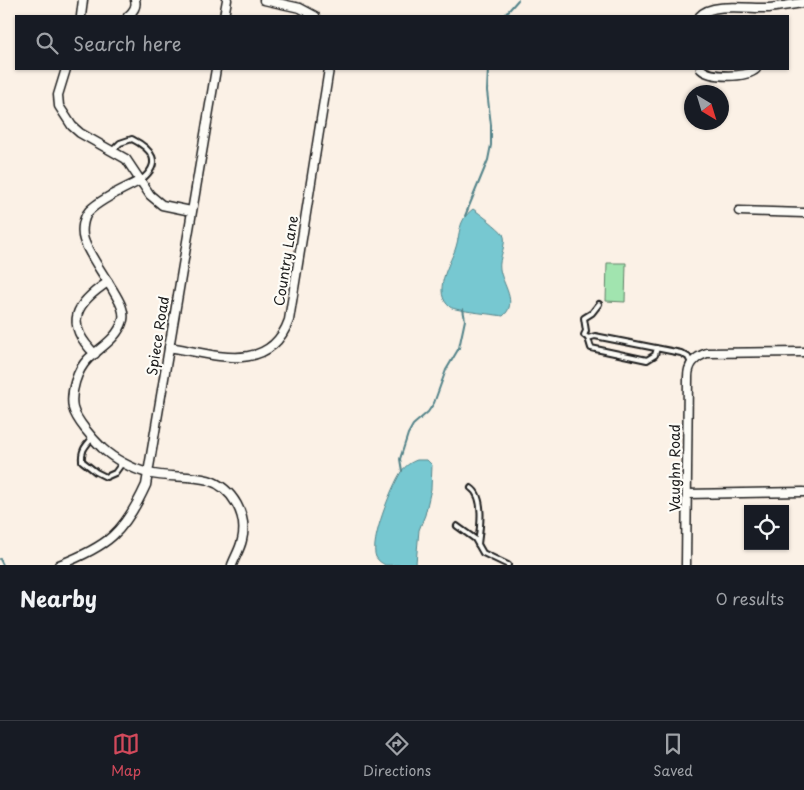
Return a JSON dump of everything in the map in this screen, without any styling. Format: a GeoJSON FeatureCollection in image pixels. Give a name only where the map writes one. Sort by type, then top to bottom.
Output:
{"type":"FeatureCollection","features":[{"type":"Feature","properties":{"kind":"street"},"geometry":{"type":"LineString","coordinates":[[81,15],[83,0]]}},
{"type":"Feature","properties":{"kind":"street"},"geometry":{"type":"LineString","coordinates":[[129,15],[134,9],[135,0]]}},
{"type":"Feature","properties":{"kind":"street"},"geometry":{"type":"LineString","coordinates":[[224,15],[227,0]]}},
{"type":"Feature","properties":{"kind":"street"},"geometry":{"type":"LineString","coordinates":[[264,0],[300,8],[313,15]]}},
{"type":"Feature","properties":{"kind":"street"},"geometry":{"type":"LineString","coordinates":[[701,15],[706,11],[716,8],[759,12],[804,3]]}},
{"type":"Feature","properties":{"kind":"street"},"geometry":{"type":"LineString","coordinates":[[66,70],[58,95],[59,106],[72,126],[80,133],[126,159],[150,195],[162,205],[191,211]]}},
{"type":"Feature","properties":{"kind":"street","name":"Spiece Road"},"geometry":{"type":"LineString","coordinates":[[59,565],[85,554],[114,536],[135,509],[146,485],[216,70]]}},
{"type":"Feature","properties":{"kind":"street","name":"Country Lane"},"geometry":{"type":"LineString","coordinates":[[169,347],[218,355],[250,357],[274,346],[285,330],[289,320],[329,70]]}},
{"type":"Feature","properties":{"kind":"street"},"geometry":{"type":"LineString","coordinates":[[702,70],[708,74],[715,75],[746,75],[754,70]]}},
{"type":"Feature","properties":{"kind":"street"},"geometry":{"type":"LineString","coordinates":[[141,180],[89,211],[84,220],[83,239],[122,305],[124,319],[112,340],[87,360],[79,372],[75,384],[73,409],[78,419],[102,448],[122,462],[148,473],[208,480],[224,488],[234,498],[240,510],[243,524],[242,540],[232,565]]}},
{"type":"Feature","properties":{"kind":"street"},"geometry":{"type":"LineString","coordinates":[[739,211],[804,213]]}},
{"type":"Feature","properties":{"kind":"street"},"geometry":{"type":"LineString","coordinates":[[95,354],[79,334],[77,315],[81,305],[88,297],[108,282]]}},
{"type":"Feature","properties":{"kind":"street"},"geometry":{"type":"LineString","coordinates":[[691,363],[696,358],[707,353],[804,352]]}},
{"type":"Feature","properties":{"kind":"street","name":"Vaughn Road"},"geometry":{"type":"LineString","coordinates":[[686,565],[688,371],[691,363]]}},
{"type":"Feature","properties":{"kind":"street"},"geometry":{"type":"LineString","coordinates":[[687,494],[804,492]]}},
{"type":"Feature","properties":{"kind":"lane"},"geometry":{"type":"LineString","coordinates":[[113,150],[120,143],[132,139],[145,146],[152,154],[154,163],[149,174],[141,180]]}},
{"type":"Feature","properties":{"kind":"lane"},"geometry":{"type":"LineString","coordinates":[[600,304],[592,314],[584,318],[586,331],[584,335],[588,338],[591,348],[647,360],[655,355],[657,348]]}},
{"type":"Feature","properties":{"kind":"lane"},"geometry":{"type":"LineString","coordinates":[[588,338],[595,336],[681,353],[688,357],[691,363]]}},
{"type":"Feature","properties":{"kind":"lane"},"geometry":{"type":"LineString","coordinates":[[93,437],[83,449],[82,461],[106,477],[115,473],[122,462]]}},
{"type":"Feature","properties":{"kind":"lane"},"geometry":{"type":"LineString","coordinates":[[471,488],[478,495],[480,505],[478,546]]}},
{"type":"Feature","properties":{"kind":"lane"},"geometry":{"type":"LineString","coordinates":[[457,526],[475,539],[483,553],[508,565]]}},
{"type":"Feature","properties":{"kind":"green space"},"geometry":{"type":"Polygon","coordinates":[[[607,263],[626,263],[625,302],[606,301],[607,263]]]}},
{"type":"Feature","properties":{"kind":"water"},"geometry":{"type":"Polygon","coordinates":[[[473,209],[498,228],[504,237],[500,269],[510,299],[510,305],[508,311],[503,316],[450,307],[442,294],[446,271],[455,250],[462,223],[464,218],[473,209]]]}},
{"type":"Feature","properties":{"kind":"water"},"geometry":{"type":"Polygon","coordinates":[[[417,460],[427,460],[432,465],[431,489],[425,515],[419,530],[416,563],[415,565],[385,565],[376,557],[378,527],[392,489],[401,472],[408,464],[417,460]]]}},
{"type":"Feature","properties":{"kind":"waterway"},"geometry":{"type":"LineString","coordinates":[[505,15],[518,0]]}},
{"type":"Feature","properties":{"kind":"waterway"},"geometry":{"type":"LineString","coordinates":[[465,216],[488,160],[491,145],[487,91],[488,70]]}},
{"type":"Feature","properties":{"kind":"waterway"},"geometry":{"type":"LineString","coordinates":[[402,471],[400,459],[408,434],[413,425],[428,412],[434,403],[446,370],[459,348],[465,320],[463,309]]}},
{"type":"Feature","properties":{"kind":"waterway"},"geometry":{"type":"LineString","coordinates":[[0,559],[3,565]]}}]}
